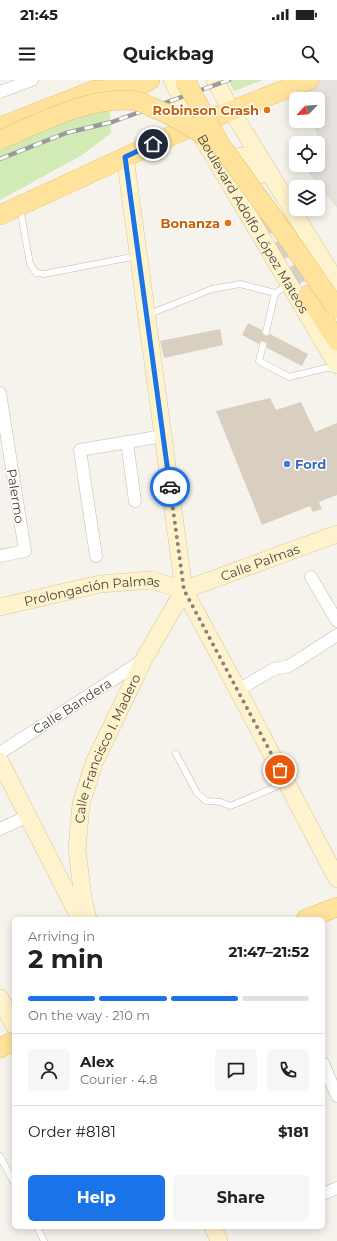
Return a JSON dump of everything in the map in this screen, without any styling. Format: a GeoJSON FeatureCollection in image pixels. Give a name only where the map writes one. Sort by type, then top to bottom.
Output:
{"type":"FeatureCollection","features":[{"type":"Feature","properties":{"kind":"main road"},"geometry":{"type":"LineString","coordinates":[[0,127],[107,86],[140,85],[150,80]]}},
{"type":"Feature","properties":{"kind":"main road","name":"Boulevard Adolfo López Mateos"},"geometry":{"type":"LineString","coordinates":[[172,80],[195,125],[244,209],[282,289],[337,365]]}},
{"type":"Feature","properties":{"kind":"main road","name":"Boulevard Adolfo López Mateos"},"geometry":{"type":"LineString","coordinates":[[185,80],[221,146],[337,309]]}},
{"type":"Feature","properties":{"kind":"main road"},"geometry":{"type":"LineString","coordinates":[[215,80],[231,110],[337,283]]}},
{"type":"Feature","properties":{"kind":"main road"},"geometry":{"type":"LineString","coordinates":[[0,215],[195,125],[309,80]]}},
{"type":"Feature","properties":{"kind":"main road"},"geometry":{"type":"LineString","coordinates":[[0,140],[86,105],[112,100],[138,101],[157,109],[221,146]]}},
{"type":"Feature","properties":{"kind":"main road"},"geometry":{"type":"LineString","coordinates":[[244,209],[241,188],[230,170],[230,161],[240,155],[249,159],[254,164],[299,238],[314,245]]}},
{"type":"Feature","properties":{"kind":"main road"},"geometry":{"type":"LineString","coordinates":[[125,157],[184,590],[337,879]]}},
{"type":"Feature","properties":{"kind":"main road","name":"Boulevard Adolfo López Mateos"},"geometry":{"type":"LineString","coordinates":[[308,294],[337,341]]}},
{"type":"Feature","properties":{"kind":"main road","name":"Calle Palmas"},"geometry":{"type":"LineString","coordinates":[[184,590],[337,534]]}},
{"type":"Feature","properties":{"kind":"main road","name":"Prolongación Palmas"},"geometry":{"type":"LineString","coordinates":[[0,607],[100,584],[151,580],[184,590]]}},
{"type":"Feature","properties":{"kind":"main road","name":"Calle Francisco I. Madero"},"geometry":{"type":"LineString","coordinates":[[88,917],[83,898],[77,849],[81,804],[94,763],[144,659],[184,590]]}},
{"type":"Feature","properties":{"kind":"main road"},"geometry":{"type":"LineString","coordinates":[[0,761],[79,917]]}},
{"type":"Feature","properties":{"kind":"main road"},"geometry":{"type":"LineString","coordinates":[[311,917],[337,907]]}},
{"type":"Feature","properties":{"kind":"main road"},"geometry":{"type":"LineString","coordinates":[[0,998],[12,1021]]}},
{"type":"Feature","properties":{"kind":"main road"},"geometry":{"type":"LineString","coordinates":[[0,1048],[12,1042]]}},
{"type":"Feature","properties":{"kind":"main road"},"geometry":{"type":"LineString","coordinates":[[214,1229],[219,1241]]}},
{"type":"Feature","properties":{"kind":"street"},"geometry":{"type":"LineString","coordinates":[[0,92],[32,80]]}},
{"type":"Feature","properties":{"kind":"street","name":"Palermo"},"geometry":{"type":"LineString","coordinates":[[0,393],[25,551],[0,556]]}},
{"type":"Feature","properties":{"kind":"street"},"geometry":{"type":"LineString","coordinates":[[96,556],[80,450],[163,436]]}},
{"type":"Feature","properties":{"kind":"street"},"geometry":{"type":"LineString","coordinates":[[126,442],[135,501]]}},
{"type":"Feature","properties":{"kind":"street"},"geometry":{"type":"LineString","coordinates":[[312,577],[337,621]]}},
{"type":"Feature","properties":{"kind":"street"},"geometry":{"type":"LineString","coordinates":[[238,690],[274,669],[289,666],[337,634]]}},
{"type":"Feature","properties":{"kind":"street","name":"Calle Bandera"},"geometry":{"type":"LineString","coordinates":[[0,753],[144,659]]}},
{"type":"Feature","properties":{"kind":"street"},"geometry":{"type":"LineString","coordinates":[[0,829],[28,816]]}},
{"type":"Feature","properties":{"kind":"street"},"geometry":{"type":"LineString","coordinates":[[325,1068],[337,1096]]}},
{"type":"Feature","properties":{"kind":"street"},"geometry":{"type":"LineString","coordinates":[[325,1193],[337,1188]]}},
{"type":"Feature","properties":{"kind":"lane"},"geometry":{"type":"LineString","coordinates":[[19,207],[30,264],[36,272],[44,274],[138,256]]}},
{"type":"Feature","properties":{"kind":"lane"},"geometry":{"type":"LineString","coordinates":[[146,315],[212,289],[240,284],[282,289],[266,332]]}},
{"type":"Feature","properties":{"kind":"lane"},"geometry":{"type":"LineString","coordinates":[[262,345],[259,361],[289,377],[326,368],[337,370]]}},
{"type":"Feature","properties":{"kind":"lane"},"geometry":{"type":"LineString","coordinates":[[176,754],[197,793],[206,801],[221,802],[230,806],[287,783]]}},
{"type":"Feature","properties":{"kind":"lane"},"geometry":{"type":"LineString","coordinates":[[0,1156],[12,1179]]}},
{"type":"Feature","properties":{"kind":"lane"},"geometry":{"type":"LineString","coordinates":[[38,1229],[44,1241]]}},
{"type":"Feature","properties":{"kind":"shaded area"},"geometry":{"type":"Polygon","coordinates":[[[318,80],[337,80],[337,208],[325,193],[325,180],[314,180],[308,172],[325,172],[325,136],[317,136],[315,128],[325,128],[325,92],[301,92],[300,88],[318,80]]]}},
{"type":"Feature","properties":{"kind":"green space"},"geometry":{"type":"Polygon","coordinates":[[[228,80],[263,80],[234,91],[228,80]]]}},
{"type":"Feature","properties":{"kind":"green space"},"geometry":{"type":"Polygon","coordinates":[[[110,110],[111,133],[82,155],[0,200],[0,144],[89,111],[110,110]]]}},
{"type":"Feature","properties":{"kind":"building"},"geometry":{"type":"Polygon","coordinates":[[[248,323],[262,330],[262,334],[265,336],[270,334],[308,354],[302,366],[267,348],[267,343],[264,341],[261,341],[259,344],[242,335],[248,323]]]}},
{"type":"Feature","properties":{"kind":"building"},"geometry":{"type":"Polygon","coordinates":[[[220,329],[223,345],[164,358],[160,341],[220,329]]]}},
{"type":"Feature","properties":{"kind":"building","name":"Ford"},"geometry":{"type":"Polygon","coordinates":[[[270,398],[276,410],[301,402],[315,432],[337,423],[337,495],[319,502],[322,509],[313,512],[310,506],[262,525],[216,411],[270,398]]]}},
{"type":"Feature","properties":{"kind":"tunnel"},"geometry":{"type":"LineString","coordinates":[[263,216],[308,295]]}},
{"type":"Feature","properties":{"kind":"railway"},"geometry":{"type":"LineString","coordinates":[[0,159],[66,133],[112,122],[229,80]]}},
{"type":"Feature","properties":{"kind":"way so far"},"geometry":{"type":"LineString","coordinates":[[170,487],[184,590],[280,770]]}},
{"type":"Feature","properties":{"kind":"place","name":"Robinson Crash"},"geometry":{"type":"Point","coordinates":[267,110]}},
{"type":"Feature","properties":{"kind":"place","name":"Bonanza"},"geometry":{"type":"Point","coordinates":[228,223]}},
{"type":"Feature","properties":{"kind":"place","name":"Ford"},"geometry":{"type":"Point","coordinates":[287,464]}},
{"type":"Feature","properties":{"kind":"route"},"geometry":{"type":"LineString","coordinates":[[153,144],[125,157],[170,487]]}}]}
